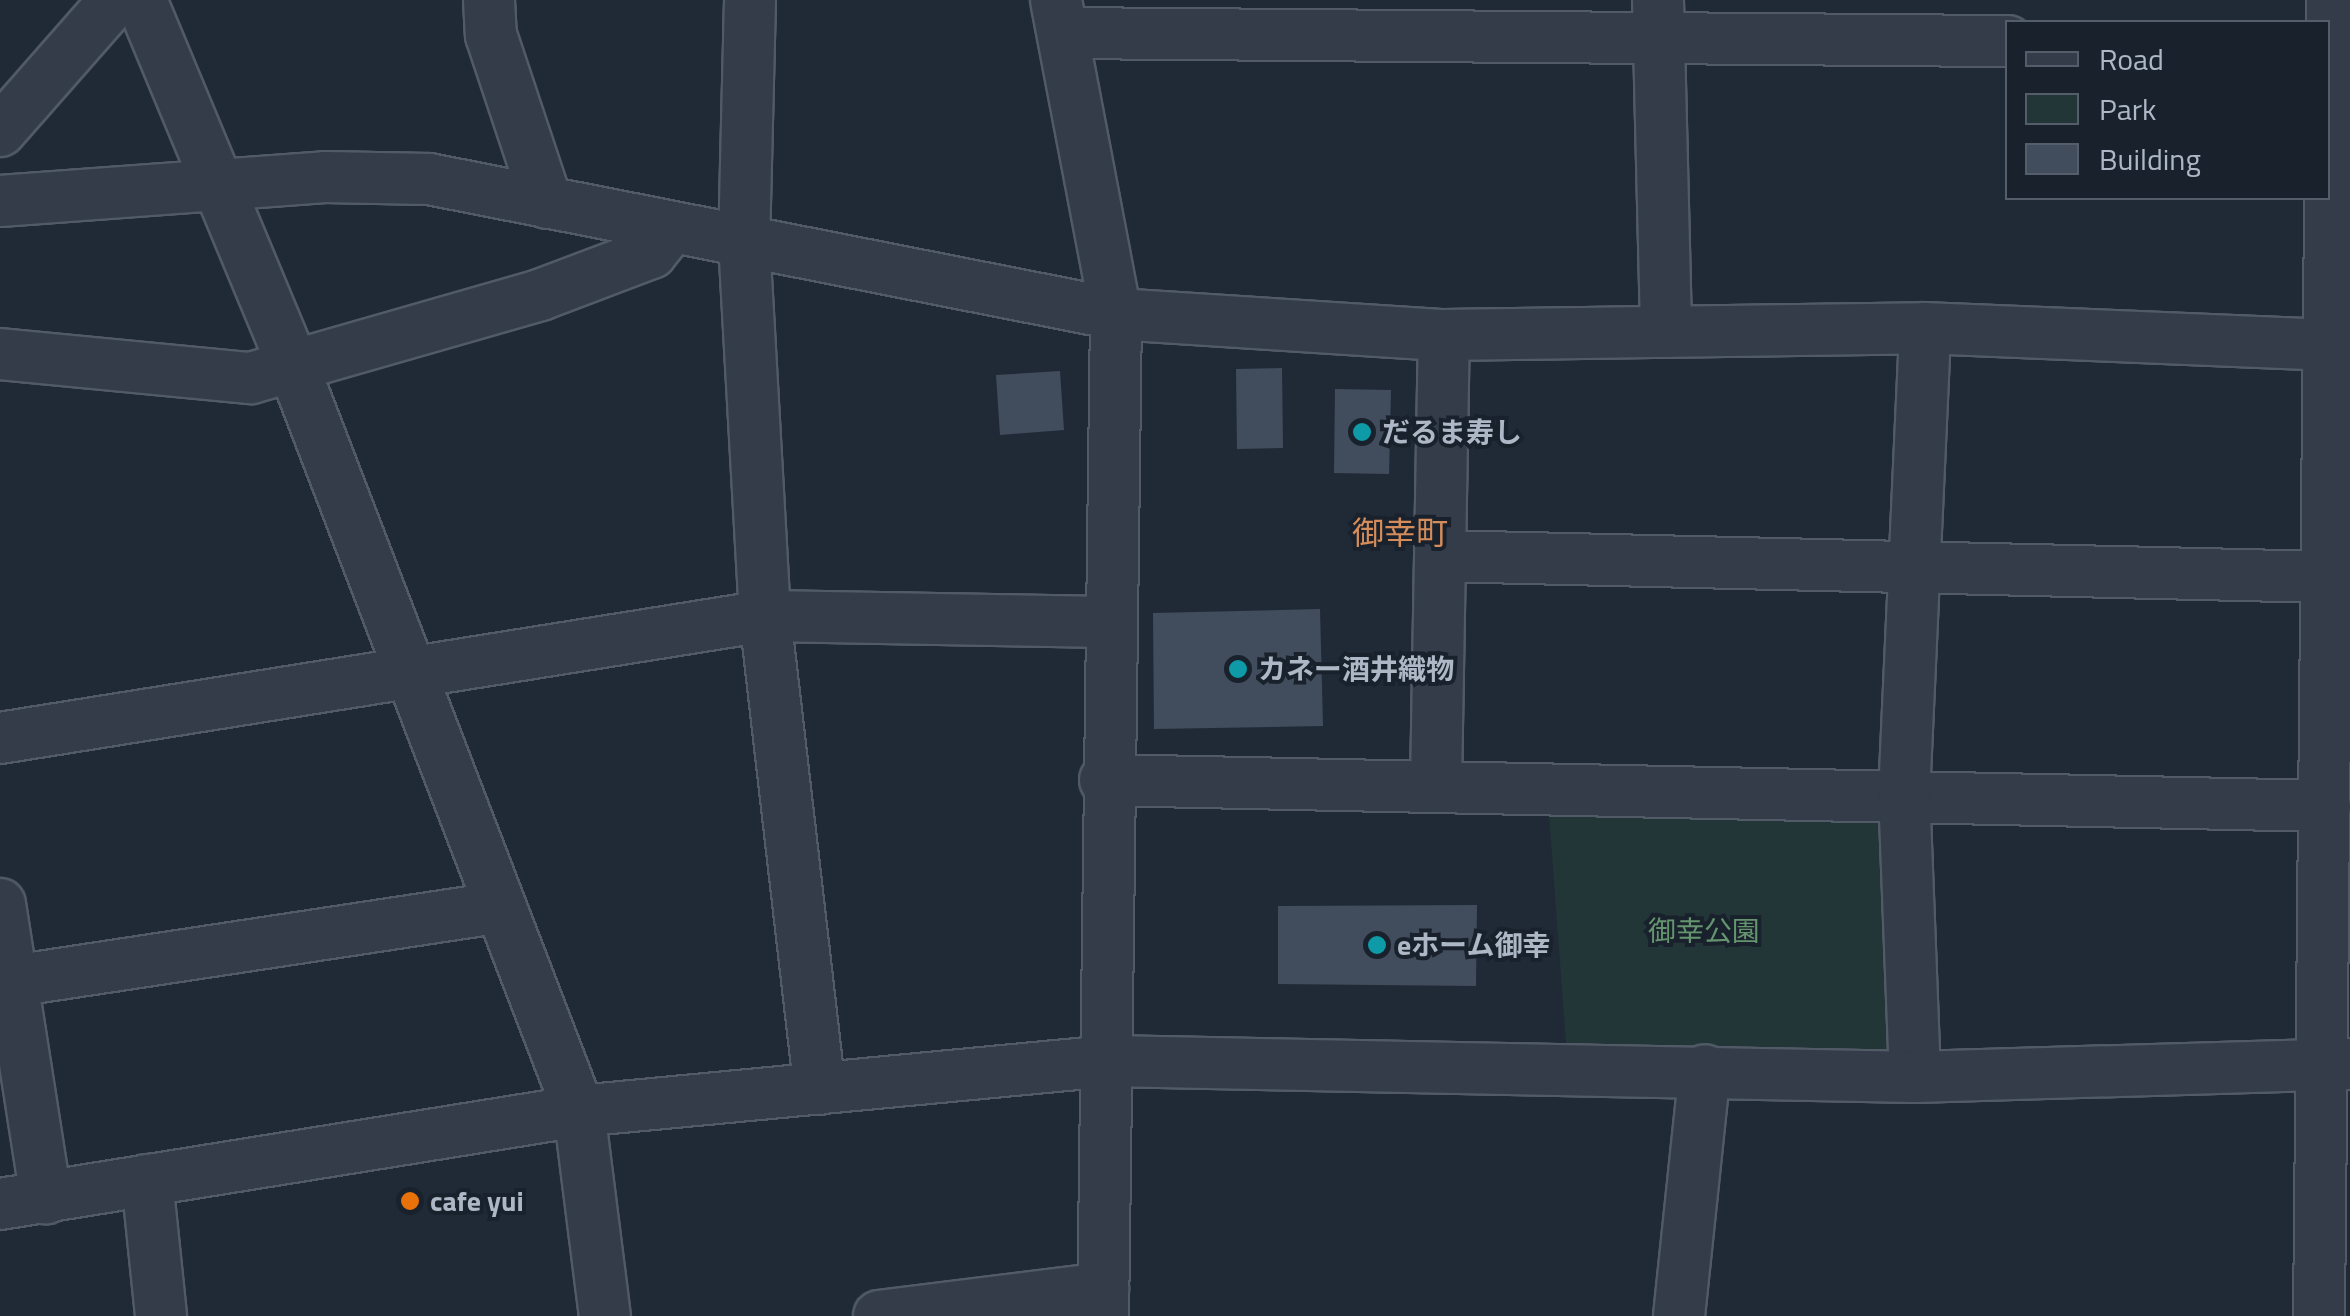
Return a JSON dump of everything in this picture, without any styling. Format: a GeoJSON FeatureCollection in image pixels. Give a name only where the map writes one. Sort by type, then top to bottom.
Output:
{"type":"FeatureCollection","features":[{"type":"Feature","properties":{"kind":"street"},"geometry":{"type":"LineString","coordinates":[[0,131],[115,0]]}},
{"type":"Feature","properties":{"kind":"street"},"geometry":{"type":"LineString","coordinates":[[141,0],[221,184],[293,366],[494,908],[578,1111],[605,1316]]}},
{"type":"Feature","properties":{"kind":"street"},"geometry":{"type":"LineString","coordinates":[[489,0],[492,35],[547,203]]}},
{"type":"Feature","properties":{"kind":"street"},"geometry":{"type":"LineString","coordinates":[[750,0],[744,242],[766,616],[820,1088]]}},
{"type":"Feature","properties":{"kind":"street"},"geometry":{"type":"LineString","coordinates":[[879,1316],[1103,1302],[1109,1061],[1105,780],[1116,314],[1060,16],[1658,18],[2005,40]]}},
{"type":"Feature","properties":{"kind":"street"},"geometry":{"type":"LineString","coordinates":[[1658,18],[1666,332]]}},
{"type":"Feature","properties":{"kind":"street"},"geometry":{"type":"LineString","coordinates":[[2319,1316],[2336,1064],[2325,806],[2324,577],[2338,346],[2330,30]]}},
{"type":"Feature","properties":{"kind":"street"},"geometry":{"type":"LineString","coordinates":[[0,201],[221,184],[429,179],[1116,314],[1444,334],[1925,328],[2338,346]]}},
{"type":"Feature","properties":{"kind":"street"},"geometry":{"type":"LineString","coordinates":[[0,354],[251,378],[540,295],[651,253],[672,227]]}},
{"type":"Feature","properties":{"kind":"street"},"geometry":{"type":"LineString","coordinates":[[1916,1077],[1904,796],[1925,328]]}},
{"type":"Feature","properties":{"kind":"street"},"geometry":{"type":"LineString","coordinates":[[1436,785],[1444,334]]}},
{"type":"Feature","properties":{"kind":"street"},"geometry":{"type":"LineString","coordinates":[[1441,556],[2324,577]]}},
{"type":"Feature","properties":{"kind":"street"},"geometry":{"type":"LineString","coordinates":[[0,738],[409,677],[766,616],[1110,622]]}},
{"type":"Feature","properties":{"kind":"street"},"geometry":{"type":"LineString","coordinates":[[1105,780],[2325,806]]}},
{"type":"Feature","properties":{"kind":"street"},"geometry":{"type":"LineString","coordinates":[[0,904],[23,1201],[578,1111],[1109,1061],[1916,1077],[2336,1064]]}},
{"type":"Feature","properties":{"kind":"street"},"geometry":{"type":"LineString","coordinates":[[7,982],[494,908]]}},
{"type":"Feature","properties":{"kind":"street"},"geometry":{"type":"LineString","coordinates":[[1679,1316],[1705,1070]]}},
{"type":"Feature","properties":{"kind":"street"},"geometry":{"type":"LineString","coordinates":[[147,1180],[162,1316]]}},
{"type":"Feature","properties":{"kind":"green space","name":"御幸公園"},"geometry":{"type":"Polygon","coordinates":[[[1547,787],[1904,796],[1915,1077],[1568,1068],[1547,787]]]}},
{"type":"Feature","properties":{"kind":"building"},"geometry":{"type":"Polygon","coordinates":[[[1282,368],[1283,448],[1237,449],[1236,369],[1282,368]]]}},
{"type":"Feature","properties":{"kind":"building"},"geometry":{"type":"Polygon","coordinates":[[[1060,371],[1064,430],[1000,435],[996,375],[1060,371]]]}},
{"type":"Feature","properties":{"kind":"building","name":"だるま寿し"},"geometry":{"type":"Polygon","coordinates":[[[1335,389],[1391,390],[1389,474],[1334,473],[1335,389]]]}},
{"type":"Feature","properties":{"kind":"building","name":"カネー酒井織物"},"geometry":{"type":"Polygon","coordinates":[[[1320,609],[1323,726],[1154,729],[1153,613],[1320,609]]]}},
{"type":"Feature","properties":{"kind":"building","name":"eホーム御幸"},"geometry":{"type":"Polygon","coordinates":[[[1477,905],[1476,986],[1278,984],[1278,906],[1477,905]]]}},
{"type":"Feature","properties":{"kind":"place","name":"だるま寿し"},"geometry":{"type":"Point","coordinates":[1362,432]}},
{"type":"Feature","properties":{"kind":"place","name":"カネー酒井織物"},"geometry":{"type":"Point","coordinates":[1238,669]}},
{"type":"Feature","properties":{"kind":"place","name":"eホーム御幸"},"geometry":{"type":"Point","coordinates":[1377,945]}},
{"type":"Feature","properties":{"kind":"place","name":"cafe yui"},"geometry":{"type":"Point","coordinates":[410,1201]}},
{"type":"Feature","properties":{"kind":"district","name":"御幸町"},"geometry":{"type":"Point","coordinates":[1400,532]}}]}
